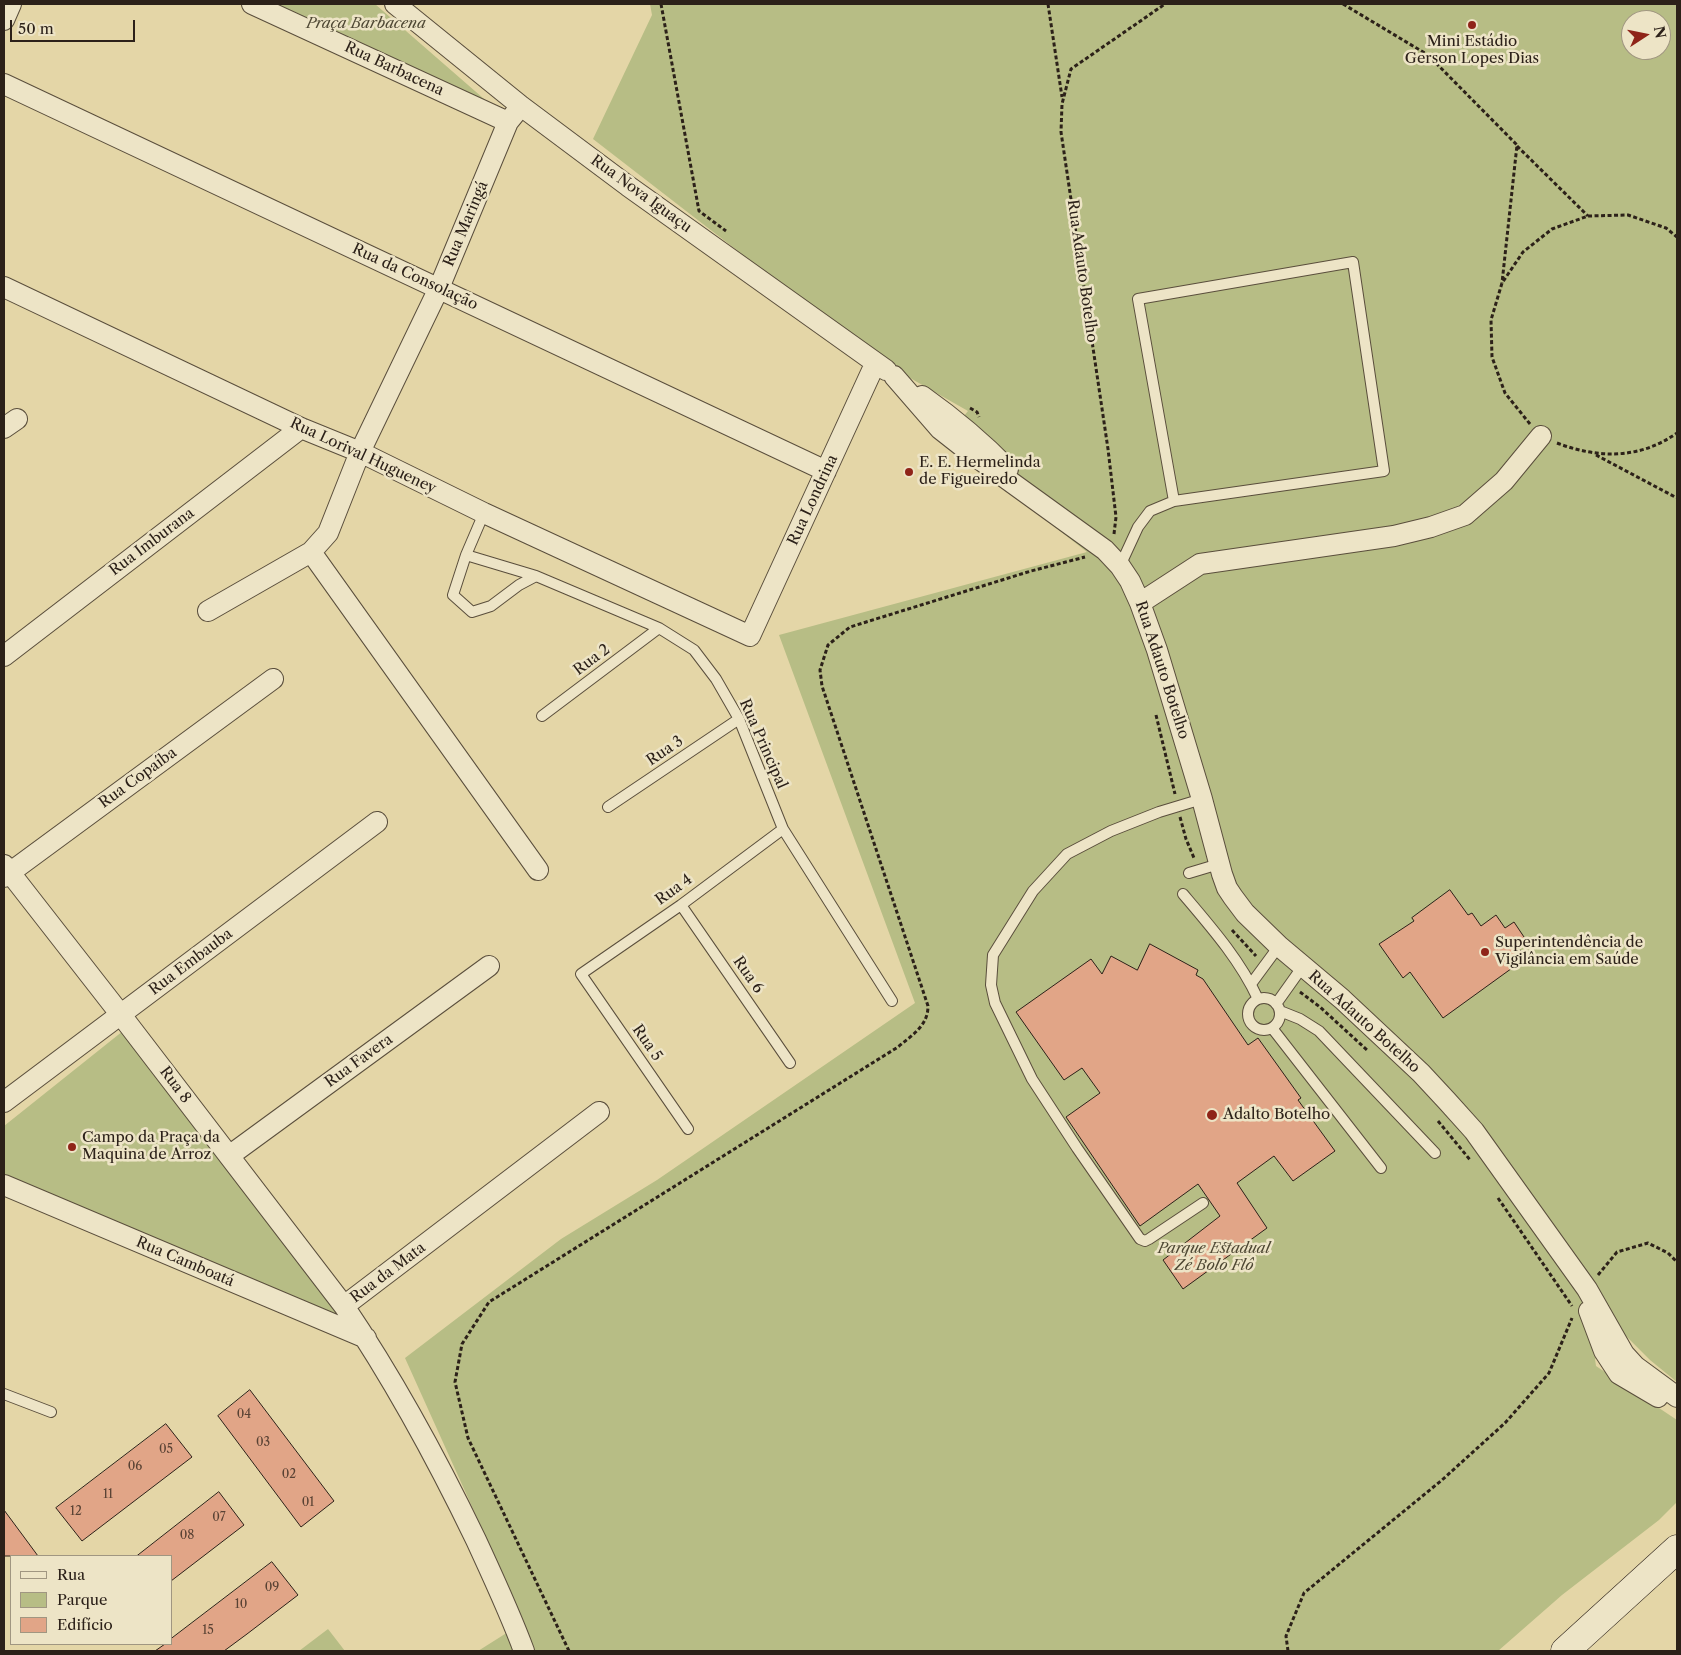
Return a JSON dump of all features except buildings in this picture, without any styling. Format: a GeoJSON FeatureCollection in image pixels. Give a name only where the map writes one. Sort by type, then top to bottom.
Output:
{"type":"FeatureCollection","features":[{"type":"Feature","properties":{"kind":"street"},"geometry":{"type":"LineString","coordinates":[[4,20],[11,4]]}},
{"type":"Feature","properties":{"kind":"street","name":"Rua Barbacena"},"geometry":{"type":"LineString","coordinates":[[252,4],[508,122]]}},
{"type":"Feature","properties":{"kind":"street","name":"Rua Nova Iguaçu"},"geometry":{"type":"LineString","coordinates":[[395,4],[522,106],[628,186],[894,376],[940,429],[1105,550]]}},
{"type":"Feature","properties":{"kind":"street","name":"Rua da Consolação"},"geometry":{"type":"LineString","coordinates":[[4,84],[826,471]]}},
{"type":"Feature","properties":{"kind":"street","name":"Rua Maringá"},"geometry":{"type":"LineString","coordinates":[[208,611],[311,552],[328,533],[360,452],[439,288],[508,122],[522,106]]}},
{"type":"Feature","properties":{"kind":"street","name":"Rua Lorival Hugueney"},"geometry":{"type":"LineString","coordinates":[[4,287],[301,428],[360,452],[484,513],[750,636]]}},
{"type":"Feature","properties":{"kind":"street","name":"Rua Londrina"},"geometry":{"type":"LineString","coordinates":[[750,636],[875,364]]}},
{"type":"Feature","properties":{"kind":"street","name":"Rua Imburana"},"geometry":{"type":"LineString","coordinates":[[4,656],[301,428]]}},
{"type":"Feature","properties":{"kind":"street"},"geometry":{"type":"LineString","coordinates":[[1140,603],[1200,564],[1394,536],[1432,527],[1465,515],[1504,481],[1541,436]]}},
{"type":"Feature","properties":{"kind":"street","name":"Rua Adauto Botelho"},"geometry":{"type":"LineString","coordinates":[[1105,550],[1130,580],[1140,603],[1157,650],[1202,799],[1219,864],[1227,888],[1233,897],[1245,914],[1279,946],[1357,1013],[1421,1073],[1474,1131],[1569,1266],[1624,1354],[1635,1366],[1677,1398]]}},
{"type":"Feature","properties":{"kind":"street"},"geometry":{"type":"LineString","coordinates":[[311,552],[538,870]]}},
{"type":"Feature","properties":{"kind":"street","name":"Rua Copaíba"},"geometry":{"type":"LineString","coordinates":[[6,872],[273,679]]}},
{"type":"Feature","properties":{"kind":"street","name":"Rua Embauba"},"geometry":{"type":"LineString","coordinates":[[4,1102],[377,822]]}},
{"type":"Feature","properties":{"kind":"street","name":"Rua 8"},"geometry":{"type":"LineString","coordinates":[[6,872],[121,1015],[344,1306]]}},
{"type":"Feature","properties":{"kind":"street","name":"Rua Favera"},"geometry":{"type":"LineString","coordinates":[[229,1156],[489,966]]}},
{"type":"Feature","properties":{"kind":"street","name":"Rua da Mata"},"geometry":{"type":"LineString","coordinates":[[524,1651],[510,1613],[439,1465],[366,1338],[344,1306],[599,1112]]}},
{"type":"Feature","properties":{"kind":"street","name":"Rua Camboatá"},"geometry":{"type":"LineString","coordinates":[[4,1185],[366,1338]]}},
{"type":"Feature","properties":{"kind":"street","name":"Rua Adauto Botelho"},"geometry":{"type":"LineString","coordinates":[[1584,1292],[1604,1351],[1619,1374],[1677,1409]]}},
{"type":"Feature","properties":{"kind":"street"},"geometry":{"type":"LineString","coordinates":[[1565,1651],[1677,1549]]}},
{"type":"Feature","properties":{"kind":"lane"},"geometry":{"type":"LineString","coordinates":[[1120,566],[1138,527],[1150,511],[1174,501],[1384,471],[1353,262],[1138,299],[1174,501]]}},
{"type":"Feature","properties":{"kind":"lane"},"geometry":{"type":"LineString","coordinates":[[484,513],[466,555],[453,594],[472,612],[491,606],[519,585],[536,576]]}},
{"type":"Feature","properties":{"kind":"lane","name":"Rua Principal"},"geometry":{"type":"LineString","coordinates":[[466,555],[536,576],[659,628],[694,650],[716,679],[739,719],[783,829],[892,1001]]}},
{"type":"Feature","properties":{"kind":"lane","name":"Rua 2"},"geometry":{"type":"LineString","coordinates":[[542,716],[659,628]]}},
{"type":"Feature","properties":{"kind":"lane","name":"Rua 3"},"geometry":{"type":"LineString","coordinates":[[608,807],[739,719]]}},
{"type":"Feature","properties":{"kind":"lane"},"geometry":{"type":"LineString","coordinates":[[1202,799],[1159,812],[1111,832],[1067,854],[1033,891],[993,955],[991,985],[995,1003],[1032,1079],[1140,1239],[1145,1241],[1149,1239],[1203,1203]]}},
{"type":"Feature","properties":{"kind":"lane","name":"Rua 4"},"geometry":{"type":"LineString","coordinates":[[580,974],[681,905],[783,829]]}},
{"type":"Feature","properties":{"kind":"lane"},"geometry":{"type":"LineString","coordinates":[[1189,873],[1219,864]]}},
{"type":"Feature","properties":{"kind":"lane"},"geometry":{"type":"LineString","coordinates":[[1183,894],[1242,968],[1258,999]]}},
{"type":"Feature","properties":{"kind":"lane","name":"Rua 6"},"geometry":{"type":"LineString","coordinates":[[681,905],[790,1063]]}},
{"type":"Feature","properties":{"kind":"lane"},"geometry":{"type":"LineString","coordinates":[[1251,984],[1279,946]]}},
{"type":"Feature","properties":{"kind":"lane"},"geometry":{"type":"LineString","coordinates":[[1278,1007],[1303,966]]}},
{"type":"Feature","properties":{"kind":"lane","name":"Rua 5"},"geometry":{"type":"LineString","coordinates":[[580,974],[688,1129]]}},
{"type":"Feature","properties":{"kind":"lane"},"geometry":{"type":"LineString","coordinates":[[1265,997],[1273,1000],[1278,1007],[1280,1015],[1278,1022],[1272,1028],[1265,1030],[1257,1029],[1251,1024],[1248,1015],[1250,1006],[1258,999],[1265,997]]}},
{"type":"Feature","properties":{"kind":"lane"},"geometry":{"type":"LineString","coordinates":[[1278,1007],[1319,1031],[1435,1153]]}},
{"type":"Feature","properties":{"kind":"lane"},"geometry":{"type":"LineString","coordinates":[[1272,1028],[1381,1168]]}},
{"type":"Feature","properties":{"kind":"lane"},"geometry":{"type":"LineString","coordinates":[[4,1394],[51,1412]]}},
{"type":"Feature","properties":{"kind":"path"},"geometry":{"type":"LineString","coordinates":[[660,4],[699,211],[730,234]]}},
{"type":"Feature","properties":{"kind":"path"},"geometry":{"type":"LineString","coordinates":[[1048,4],[1063,100]]}},
{"type":"Feature","properties":{"kind":"path","name":"Rua Adauto Botelho"},"geometry":{"type":"LineString","coordinates":[[1105,550],[1113,537],[1116,517],[1108,449],[1061,132],[1063,100],[1070,69],[1165,4]]}},
{"type":"Feature","properties":{"kind":"path"},"geometry":{"type":"LineString","coordinates":[[1343,4],[1428,55],[1588,216]]}},
{"type":"Feature","properties":{"kind":"path"},"geometry":{"type":"LineString","coordinates":[[1517,145],[1502,283],[1491,320],[1492,357],[1505,393],[1528,423],[1541,436],[1560,444],[1596,454],[1677,498]]}},
{"type":"Feature","properties":{"kind":"path"},"geometry":{"type":"LineString","coordinates":[[1502,283],[1523,252],[1552,229],[1588,216],[1628,215],[1666,228],[1677,237]]}},
{"type":"Feature","properties":{"kind":"path"},"geometry":{"type":"LineString","coordinates":[[969,407],[977,412],[981,422]]}},
{"type":"Feature","properties":{"kind":"path"},"geometry":{"type":"LineString","coordinates":[[1596,454],[1630,454],[1663,443],[1677,433]]}},
{"type":"Feature","properties":{"kind":"path"},"geometry":{"type":"LineString","coordinates":[[569,1651],[468,1438],[455,1382],[462,1344],[489,1302],[898,1047],[924,1024],[928,1015],[928,1006],[822,686],[820,670],[828,645],[850,627],[1105,550]]}},
{"type":"Feature","properties":{"kind":"path"},"geometry":{"type":"LineString","coordinates":[[1288,1651],[1286,1636],[1304,1593],[1442,1480],[1505,1423],[1549,1373],[1584,1292],[1617,1252],[1648,1243],[1668,1253],[1677,1262]]}},
{"type":"Feature","properties":{"kind":"green space","name":"Praça Barbacena"},"geometry":{"type":"Polygon","coordinates":[[[275,4],[375,4],[491,105],[275,4]]]}},
{"type":"Feature","properties":{"kind":"green space","name":"Parque Estadual Zé Bolo Flô"},"geometry":{"type":"Polygon","coordinates":[[[650,4],[1677,4],[1677,1382],[1650,1360],[1624,1334],[1595,1359],[1596,1366],[1677,1420],[1677,1502],[1659,1520],[1562,1595],[1498,1651],[478,1651],[524,1622],[405,1358],[561,1239],[657,1180],[915,1003],[779,635],[1087,552],[944,440],[968,411],[896,370],[787,289],[593,139],[652,15],[650,4]]]}},
{"type":"Feature","properties":{"kind":"green space"},"geometry":{"type":"Polygon","coordinates":[[[123,1031],[344,1318],[4,1184],[4,1126],[123,1031]]]}},
{"type":"Feature","properties":{"kind":"green space"},"geometry":{"type":"Polygon","coordinates":[[[328,1629],[345,1651],[299,1651],[328,1629]]]}},
{"type":"Feature","properties":{"kind":"place","name":"Mini Estádio Gerson Lopes Dias"},"geometry":{"type":"Point","coordinates":[1472,25]}},
{"type":"Feature","properties":{"kind":"place","name":"E. E. Hermelinda de Figueiredo"},"geometry":{"type":"Point","coordinates":[909,472]}},
{"type":"Feature","properties":{"kind":"place","name":"Superintendência de Vigilância em Saúde"},"geometry":{"type":"Point","coordinates":[1485,952]}},
{"type":"Feature","properties":{"kind":"place","name":"Adalto Botelho"},"geometry":{"type":"Point","coordinates":[1212,1115]}},
{"type":"Feature","properties":{"kind":"place","name":"Campo da Praça da Maquina de Arroz"},"geometry":{"type":"Point","coordinates":[72,1147]}}]}
